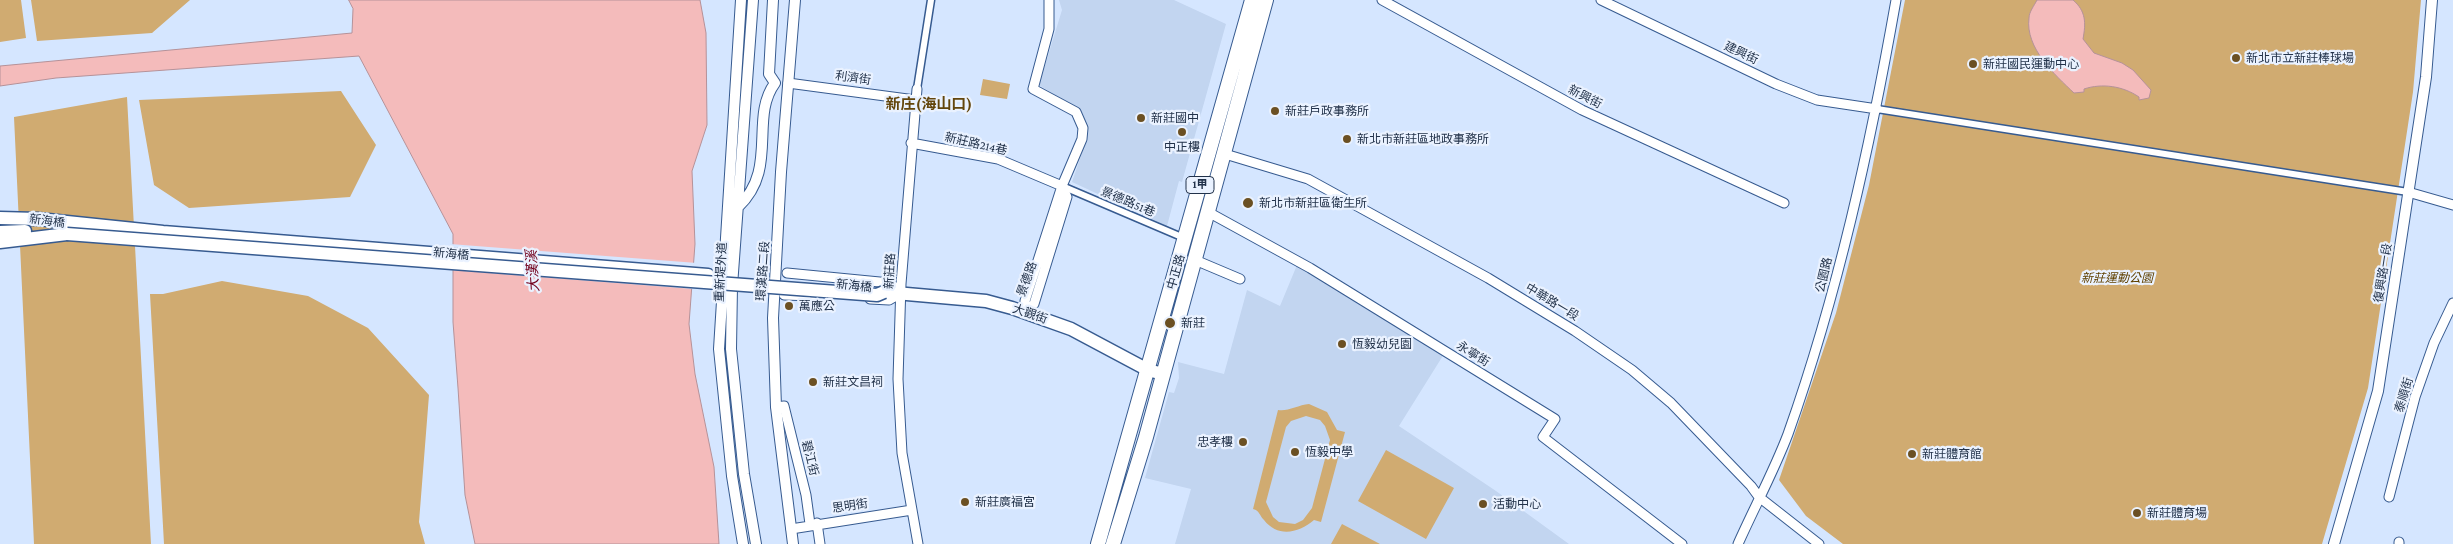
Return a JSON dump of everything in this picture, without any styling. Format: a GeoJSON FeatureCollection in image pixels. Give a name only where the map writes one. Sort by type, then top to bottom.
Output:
{"type":"FeatureCollection","features":[{"type":"Feature","properties":{"kind":"main road","name":"中正路"},"geometry":{"type":"LineString","coordinates":[[1098,544],[1186,239],[1252,0]]}},
{"type":"Feature","properties":{"kind":"main road","name":"中正路"},"geometry":{"type":"LineString","coordinates":[[1113,544],[1225,154],[1266,0]]}},
{"type":"Feature","properties":{"kind":"main road","name":"新海橋"},"geometry":{"type":"LineString","coordinates":[[0,218],[38,219],[154,231],[876,288],[884,292]]}},
{"type":"Feature","properties":{"kind":"main road","name":"新海橋"},"geometry":{"type":"LineString","coordinates":[[0,232],[41,231],[877,295],[884,292]]}},
{"type":"Feature","properties":{"kind":"main road"},"geometry":{"type":"LineString","coordinates":[[0,242],[67,234]]}},
{"type":"Feature","properties":{"kind":"main road","name":"大觀街"},"geometry":{"type":"LineString","coordinates":[[884,292],[986,302],[1025,311],[1071,329],[1148,370],[1163,374]]}},
{"type":"Feature","properties":{"kind":"street","name":"重新堤外道"},"geometry":{"type":"LineString","coordinates":[[741,0],[719,349],[732,476],[743,544]]}},
{"type":"Feature","properties":{"kind":"street","name":"重新堤外道"},"geometry":{"type":"LineString","coordinates":[[752,0],[738,207],[731,349],[744,474],[756,544]]}},
{"type":"Feature","properties":{"kind":"street"},"geometry":{"type":"LineString","coordinates":[[773,0],[769,74],[775,83]]}},
{"type":"Feature","properties":{"kind":"street","name":"環漢路二段"},"geometry":{"type":"LineString","coordinates":[[793,544],[776,407],[773,303],[788,83],[796,0]]}},
{"type":"Feature","properties":{"kind":"street","name":"新莊路"},"geometry":{"type":"LineString","coordinates":[[918,544],[902,452],[898,379],[901,293],[911,143],[916,89],[931,0]]}},
{"type":"Feature","properties":{"kind":"street","name":"景德路"},"geometry":{"type":"LineString","coordinates":[[1025,311],[1025,301],[1062,186],[1082,139],[1083,128],[1076,112],[1033,89],[1049,28],[1049,0]]}},
{"type":"Feature","properties":{"kind":"street","name":"新興街"},"geometry":{"type":"LineString","coordinates":[[1382,0],[1582,110],[1784,203]]}},
{"type":"Feature","properties":{"kind":"street","name":"建興街"},"geometry":{"type":"LineString","coordinates":[[1601,0],[1776,84],[1817,100],[1877,109]]}},
{"type":"Feature","properties":{"kind":"street","name":"公園路"},"geometry":{"type":"LineString","coordinates":[[1738,544],[1787,436],[1829,309],[1877,109],[1896,0]]}},
{"type":"Feature","properties":{"kind":"street","name":"復興路一段"},"geometry":{"type":"LineString","coordinates":[[2334,544],[2378,391],[2426,78],[2432,0]]}},
{"type":"Feature","properties":{"kind":"street"},"geometry":{"type":"LineString","coordinates":[[738,207],[747,199],[761,169],[766,94],[775,83]]}},
{"type":"Feature","properties":{"kind":"street"},"geometry":{"type":"LineString","coordinates":[[775,83],[788,83]]}},
{"type":"Feature","properties":{"kind":"street","name":"利濟街"},"geometry":{"type":"LineString","coordinates":[[788,83],[915,100]]}},
{"type":"Feature","properties":{"kind":"street"},"geometry":{"type":"LineString","coordinates":[[1877,109],[2408,192],[2453,204]]}},
{"type":"Feature","properties":{"kind":"street","name":"新莊路214巷"},"geometry":{"type":"LineString","coordinates":[[911,143],[998,159],[1062,186]]}},
{"type":"Feature","properties":{"kind":"street","name":"中華路一段"},"geometry":{"type":"LineString","coordinates":[[1225,154],[1308,179],[1488,278],[1575,331],[1632,370],[1671,403],[1752,486],[1760,497],[1819,544]]}},
{"type":"Feature","properties":{"kind":"street","name":"景德路51巷"},"geometry":{"type":"LineString","coordinates":[[1062,186],[1186,239]]}},
{"type":"Feature","properties":{"kind":"street","name":"永寧街"},"geometry":{"type":"LineString","coordinates":[[1208,212],[1310,268],[1555,419],[1543,437],[1682,544]]}},
{"type":"Feature","properties":{"kind":"street"},"geometry":{"type":"LineString","coordinates":[[1195,260],[1240,279]]}},
{"type":"Feature","properties":{"kind":"street","name":"大觀街"},"geometry":{"type":"LineString","coordinates":[[784,295],[889,300],[901,293],[890,282],[787,273]]}},
{"type":"Feature","properties":{"kind":"street","name":"泰順街"},"geometry":{"type":"LineString","coordinates":[[2389,497],[2415,397],[2434,343],[2453,303]]}},
{"type":"Feature","properties":{"kind":"street","name":"碧江街"},"geometry":{"type":"LineString","coordinates":[[776,407],[784,406],[813,524],[820,544]]}},
{"type":"Feature","properties":{"kind":"street","name":"思明街"},"geometry":{"type":"LineString","coordinates":[[791,529],[813,524],[912,510]]}},
{"type":"Feature","properties":{"kind":"shaded area","name":"新莊國中"},"geometry":{"type":"Polygon","coordinates":[[[1059,0],[1174,0],[1226,24],[1182,182],[1179,181],[1167,226],[1072,182],[1086,141],[1078,110],[1039,85],[1062,10],[1059,0]]]}},
{"type":"Feature","properties":{"kind":"shaded area","name":"恆毅中學"},"geometry":{"type":"Polygon","coordinates":[[[1297,265],[1444,354],[1399,426],[1496,491],[1569,544],[1175,544],[1191,489],[1145,478],[1169,392],[1174,393],[1179,378],[1178,362],[1224,374],[1247,290],[1280,306],[1297,265]]]}},
{"type":"Feature","properties":{"kind":"green space"},"geometry":{"type":"Polygon","coordinates":[[[0,0],[21,0],[26,38],[0,42],[0,0]]]}},
{"type":"Feature","properties":{"kind":"green space"},"geometry":{"type":"Polygon","coordinates":[[[31,0],[190,0],[152,33],[37,41],[31,0]]]}},
{"type":"Feature","properties":{"kind":"green space","name":"新莊運動公園"},"geometry":{"type":"Polygon","coordinates":[[[1905,0],[2421,0],[2413,92],[2368,388],[2322,544],[1843,544],[1806,516],[1779,480],[1836,313],[1869,185],[1905,0]]]}},
{"type":"Feature","properties":{"kind":"green space"},"geometry":{"type":"Polygon","coordinates":[[[983,79],[1010,84],[1007,99],[980,95],[983,79]]]}},
{"type":"Feature","properties":{"kind":"green space"},"geometry":{"type":"Polygon","coordinates":[[[341,91],[376,145],[350,197],[189,208],[154,185],[139,100],[341,91]]]}},
{"type":"Feature","properties":{"kind":"green space"},"geometry":{"type":"Polygon","coordinates":[[[127,97],[151,544],[34,544],[14,117],[127,97]]]}},
{"type":"Feature","properties":{"kind":"green space"},"geometry":{"type":"Polygon","coordinates":[[[222,281],[308,296],[368,328],[429,395],[419,522],[425,544],[164,544],[150,294],[163,294],[222,281]]]}},
{"type":"Feature","properties":{"kind":"green space"},"geometry":{"type":"Polygon","coordinates":[[[1309,404],[1327,412],[1337,430],[1345,432],[1321,522],[1314,520],[1302,528],[1289,532],[1282,531],[1270,526],[1253,509],[1278,410],[1309,404]],[[1306,416],[1291,421],[1286,427],[1266,502],[1273,517],[1279,522],[1295,524],[1303,520],[1312,508],[1330,440],[1325,426],[1320,420],[1306,416]]]}},
{"type":"Feature","properties":{"kind":"green space"},"geometry":{"type":"Polygon","coordinates":[[[1386,450],[1454,488],[1426,539],[1358,501],[1386,450]]]}},
{"type":"Feature","properties":{"kind":"green space"},"geometry":{"type":"Polygon","coordinates":[[[1342,524],[1380,544],[1331,544],[1342,524]]]}},
{"type":"Feature","properties":{"kind":"water","name":"大漢溪"},"geometry":{"type":"Polygon","coordinates":[[[349,0],[700,0],[706,33],[707,125],[692,171],[695,244],[689,324],[695,374],[714,467],[719,544],[475,544],[465,495],[453,322],[453,234],[359,56],[56,78],[0,86],[0,66],[352,33],[353,9],[349,0]]]}},
{"type":"Feature","properties":{"kind":"water"},"geometry":{"type":"Polygon","coordinates":[[[2037,0],[2073,0],[2083,13],[2085,28],[2083,39],[2094,53],[2122,63],[2133,70],[2151,90],[2149,98],[2139,100],[2139,97],[2126,90],[2105,86],[2091,87],[2084,89],[2084,92],[2074,93],[2050,69],[2036,50],[2032,40],[2029,29],[2029,16],[2037,0]]]}},
{"type":"Feature","properties":{"kind":"pier"},"geometry":{"type":"Polygon","coordinates":[[[450,244],[697,263],[694,289],[450,270],[450,244]]]}},
{"type":"Feature","properties":{"kind":"place","name":"新北市立新莊棒球場"},"geometry":{"type":"Point","coordinates":[2236,58]}},
{"type":"Feature","properties":{"kind":"place","name":"新莊國民運動中心"},"geometry":{"type":"Point","coordinates":[1973,64]}},
{"type":"Feature","properties":{"kind":"place","name":"新莊戶政事務所"},"geometry":{"type":"Point","coordinates":[1275,111]}},
{"type":"Feature","properties":{"kind":"place","name":"新莊國中"},"geometry":{"type":"Point","coordinates":[1141,118]}},
{"type":"Feature","properties":{"kind":"place","name":"中正樓"},"geometry":{"type":"Point","coordinates":[1182,132]}},
{"type":"Feature","properties":{"kind":"place","name":"新北市新莊區地政事務所"},"geometry":{"type":"Point","coordinates":[1347,139]}},
{"type":"Feature","properties":{"kind":"place","name":"新北市新莊區衛生所"},"geometry":{"type":"Point","coordinates":[1248,203]}},
{"type":"Feature","properties":{"kind":"place","name":"萬應公"},"geometry":{"type":"Point","coordinates":[789,306]}},
{"type":"Feature","properties":{"kind":"place","name":"新莊"},"geometry":{"type":"Point","coordinates":[1170,323]}},
{"type":"Feature","properties":{"kind":"place","name":"恆毅幼兒園"},"geometry":{"type":"Point","coordinates":[1342,344]}},
{"type":"Feature","properties":{"kind":"place","name":"新莊文昌祠"},"geometry":{"type":"Point","coordinates":[813,382]}},
{"type":"Feature","properties":{"kind":"place","name":"忠孝樓"},"geometry":{"type":"Point","coordinates":[1243,442]}},
{"type":"Feature","properties":{"kind":"place","name":"恆毅中學"},"geometry":{"type":"Point","coordinates":[1295,452]}},
{"type":"Feature","properties":{"kind":"place","name":"新莊體育館"},"geometry":{"type":"Point","coordinates":[1912,454]}},
{"type":"Feature","properties":{"kind":"place","name":"新莊廣福宮"},"geometry":{"type":"Point","coordinates":[965,502]}},
{"type":"Feature","properties":{"kind":"place","name":"活動中心"},"geometry":{"type":"Point","coordinates":[1483,504]}},
{"type":"Feature","properties":{"kind":"place","name":"新莊體育場"},"geometry":{"type":"Point","coordinates":[2137,513]}},
{"type":"Feature","properties":{"kind":"district","name":"新庄(海山口)"},"geometry":{"type":"Point","coordinates":[929,104]}}]}
